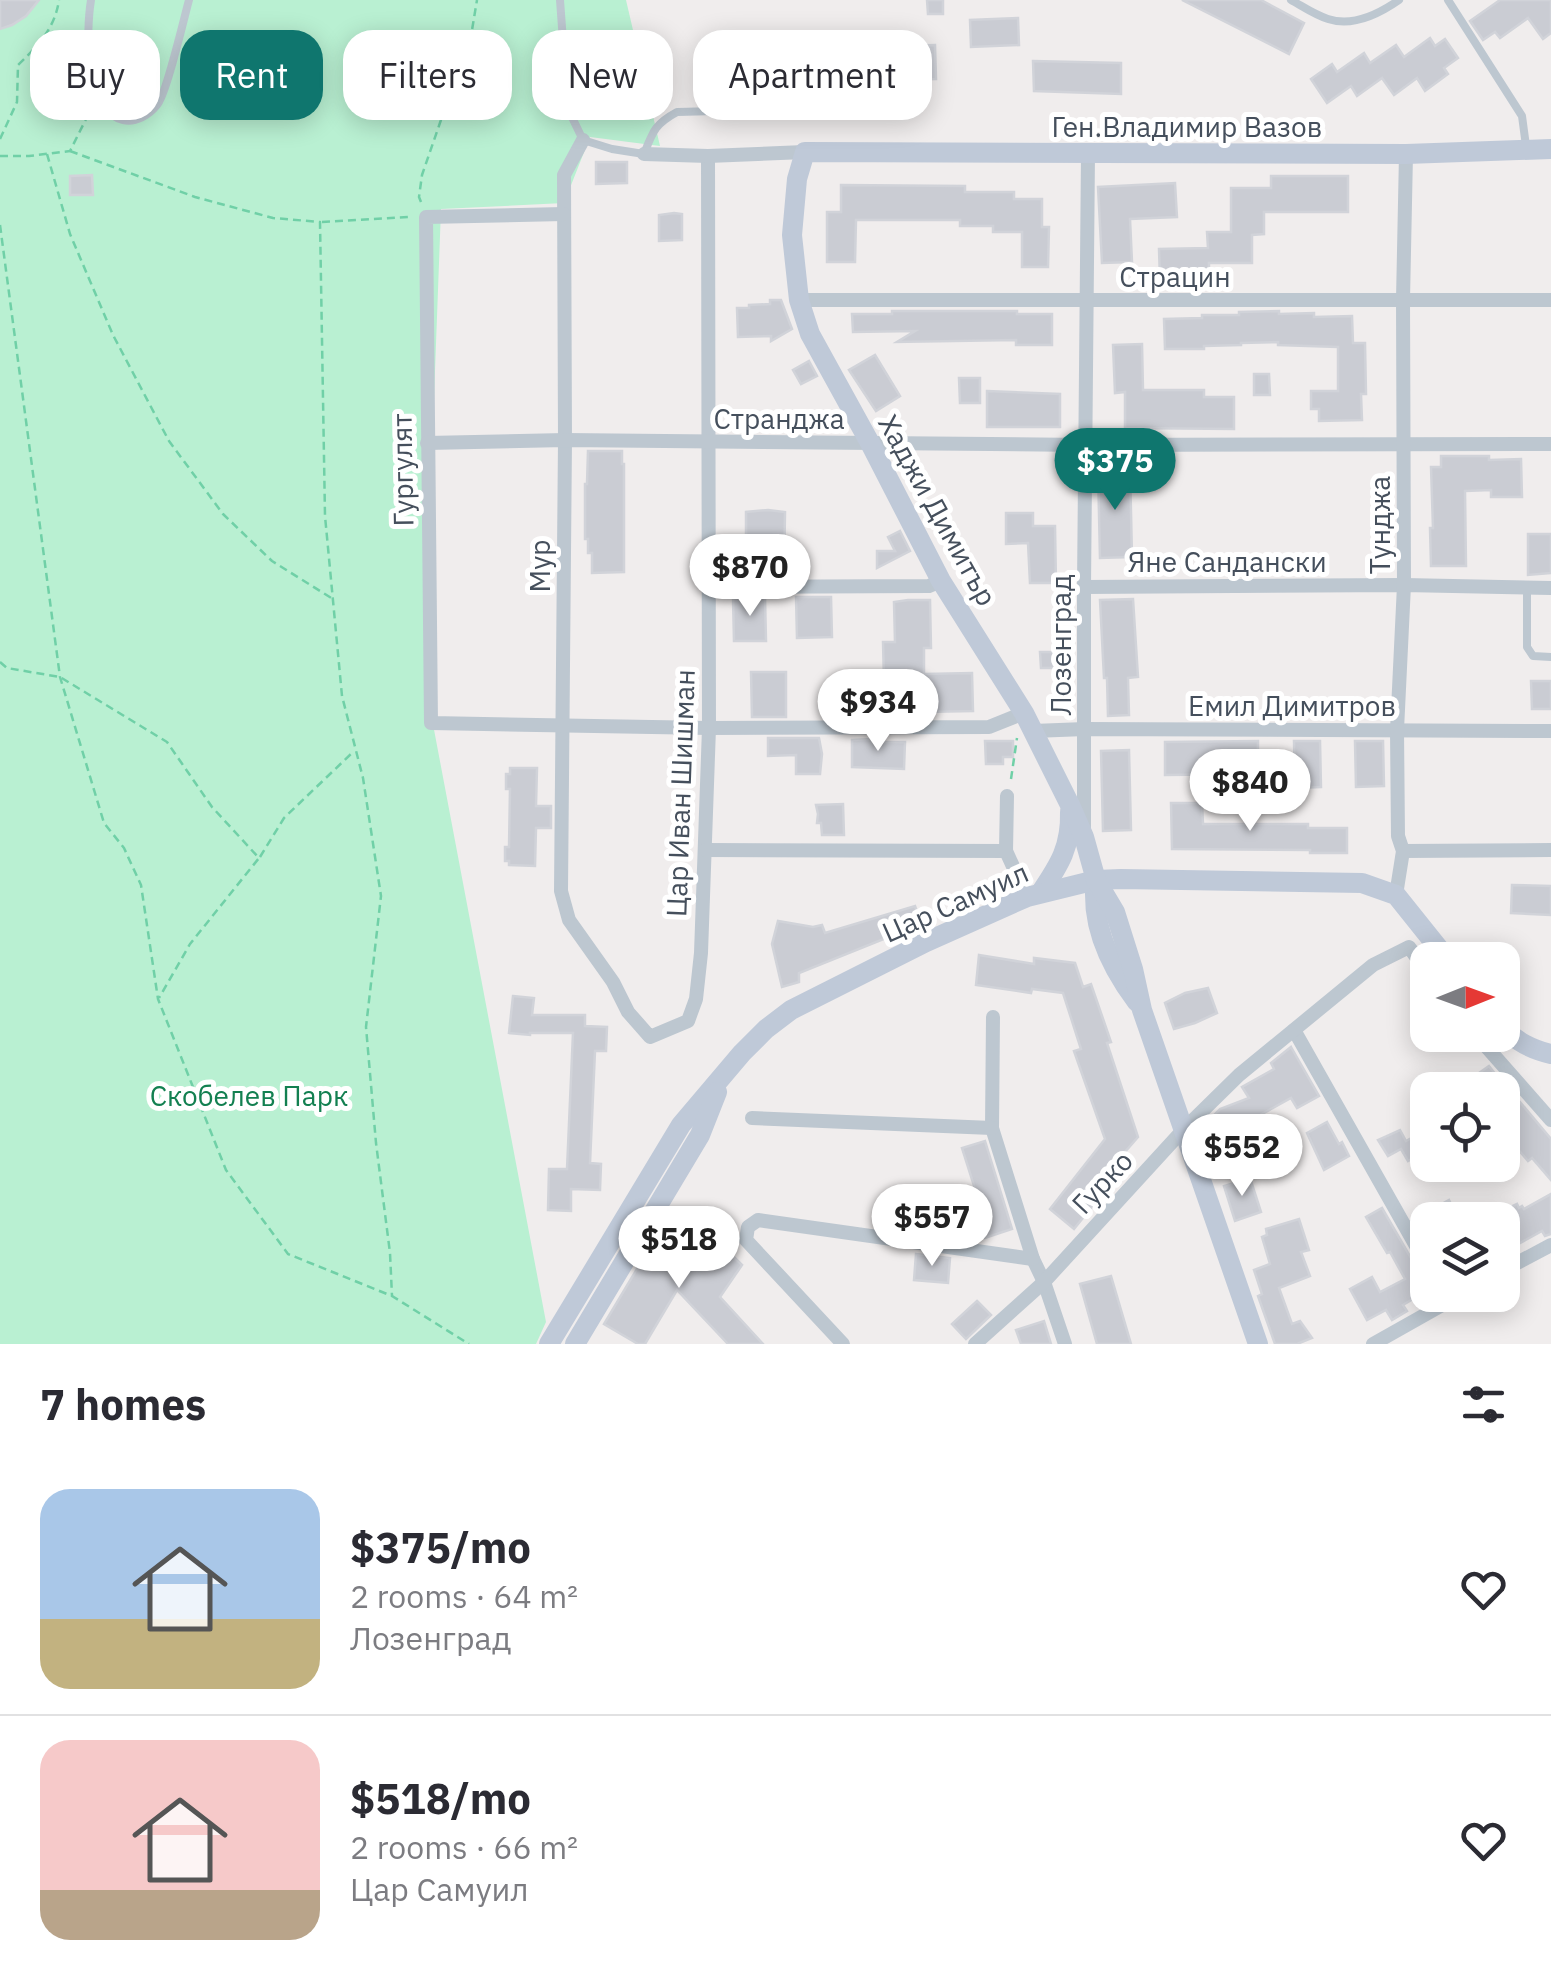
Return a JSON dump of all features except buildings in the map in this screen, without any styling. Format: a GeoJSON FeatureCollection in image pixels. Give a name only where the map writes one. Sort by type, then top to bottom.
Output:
{"type":"FeatureCollection","features":[{"type":"Feature","properties":{"kind":"street","name":"Мур"},"geometry":{"type":"LineString","coordinates":[[583,140],[564,175],[561,892],[569,920],[613,982]]}},
{"type":"Feature","properties":{"kind":"street","name":"Ген.Владимир Вазов"},"geometry":{"type":"LineString","coordinates":[[644,154],[1406,154],[1551,149]]}},
{"type":"Feature","properties":{"kind":"street","name":"Хаджи Димитър"},"geometry":{"type":"LineString","coordinates":[[804,152],[797,179],[792,236],[799,300],[810,334],[940,581],[1026,719],[1070,805],[1096,880],[1115,912],[1142,1010],[1258,1344]]}},
{"type":"Feature","properties":{"kind":"street","name":"Лозенград"},"geometry":{"type":"LineString","coordinates":[[1084,837],[1088,153]]}},
{"type":"Feature","properties":{"kind":"street","name":"Тунджа"},"geometry":{"type":"LineString","coordinates":[[1396,894],[1403,852],[1398,836],[1397,730],[1404,585],[1406,154]]}},
{"type":"Feature","properties":{"kind":"street","name":"Цар Иван Шишман"},"geometry":{"type":"LineString","coordinates":[[613,982],[628,1012],[650,1037],[688,1021],[696,999],[709,728],[708,156]]}},
{"type":"Feature","properties":{"kind":"street"},"geometry":{"type":"LineString","coordinates":[[426,217],[564,214]]}},
{"type":"Feature","properties":{"kind":"street","name":"Гургулят"},"geometry":{"type":"LineString","coordinates":[[426,217],[430,722]]}},
{"type":"Feature","properties":{"kind":"street","name":"Страцин"},"geometry":{"type":"LineString","coordinates":[[799,300],[1551,300]]}},
{"type":"Feature","properties":{"kind":"street","name":"Странджа"},"geometry":{"type":"LineString","coordinates":[[427,443],[565,440],[1551,444]]}},
{"type":"Feature","properties":{"kind":"street"},"geometry":{"type":"LineString","coordinates":[[709,587],[929,586],[940,581]]}},
{"type":"Feature","properties":{"kind":"street","name":"Яне Сандански"},"geometry":{"type":"LineString","coordinates":[[1084,587],[1551,588]]}},
{"type":"Feature","properties":{"kind":"street","name":"Емил Димитров"},"geometry":{"type":"LineString","coordinates":[[430,722],[564,727],[989,727],[1026,719],[1085,728],[1551,732]]}},
{"type":"Feature","properties":{"kind":"street"},"geometry":{"type":"LineString","coordinates":[[1007,796],[1006,851],[1034,894],[1059,864],[1069,840],[1070,805]]}},
{"type":"Feature","properties":{"kind":"street"},"geometry":{"type":"LineString","coordinates":[[705,850],[1006,851]]}},
{"type":"Feature","properties":{"kind":"street"},"geometry":{"type":"LineString","coordinates":[[1403,852],[1551,850]]}},
{"type":"Feature","properties":{"kind":"street","name":"Цар Самуил"},"geometry":{"type":"LineString","coordinates":[[548,1344],[681,1125],[766,1029],[791,1010],[926,942],[1034,894],[1096,880],[1362,884],[1396,894]]}},
{"type":"Feature","properties":{"kind":"street"},"geometry":{"type":"LineString","coordinates":[[1396,894],[1434,942]]}},
{"type":"Feature","properties":{"kind":"street","name":"Гурко"},"geometry":{"type":"LineString","coordinates":[[975,1344],[1044,1282],[1238,1075],[1373,964],[1410,946]]}},
{"type":"Feature","properties":{"kind":"street"},"geometry":{"type":"LineString","coordinates":[[993,1018],[992,1128],[1065,1344]]}},
{"type":"Feature","properties":{"kind":"street"},"geometry":{"type":"LineString","coordinates":[[1294,1030],[1410,1234]]}},
{"type":"Feature","properties":{"kind":"street"},"geometry":{"type":"LineString","coordinates":[[1520,1042],[1551,1054]]}},
{"type":"Feature","properties":{"kind":"street"},"geometry":{"type":"LineString","coordinates":[[1491,1052],[1551,1120]]}},
{"type":"Feature","properties":{"kind":"street","name":"Цар Самуил"},"geometry":{"type":"LineString","coordinates":[[575,1344],[700,1135],[726,1072]]}},
{"type":"Feature","properties":{"kind":"street"},"geometry":{"type":"LineString","coordinates":[[752,1118],[992,1128]]}},
{"type":"Feature","properties":{"kind":"street"},"geometry":{"type":"LineString","coordinates":[[843,1344],[746,1240],[748,1228],[758,1220],[1034,1259]]}},
{"type":"Feature","properties":{"kind":"street"},"geometry":{"type":"LineString","coordinates":[[1520,1261],[1551,1245]]}},
{"type":"Feature","properties":{"kind":"street"},"geometry":{"type":"LineString","coordinates":[[1373,1344],[1426,1312]]}},
{"type":"Feature","properties":{"kind":"lane"},"geometry":{"type":"LineString","coordinates":[[89,30],[91,0]]}},
{"type":"Feature","properties":{"kind":"lane"},"geometry":{"type":"LineString","coordinates":[[160,104],[188,0]]}},
{"type":"Feature","properties":{"kind":"lane"},"geometry":{"type":"LineString","coordinates":[[560,0],[568,108],[583,140],[644,154],[661,121],[677,112],[693,112]]}},
{"type":"Feature","properties":{"kind":"lane"},"geometry":{"type":"LineString","coordinates":[[1290,0],[1328,19],[1350,22],[1399,0]]}},
{"type":"Feature","properties":{"kind":"lane"},"geometry":{"type":"LineString","coordinates":[[1448,0],[1522,116],[1526,150]]}},
{"type":"Feature","properties":{"kind":"lane"},"geometry":{"type":"LineString","coordinates":[[1526,587],[1526,647],[1533,656],[1551,657]]}},
{"type":"Feature","properties":{"kind":"path"},"geometry":{"type":"LineString","coordinates":[[0,138],[17,102],[18,64],[47,32],[59,0]]}},
{"type":"Feature","properties":{"kind":"path"},"geometry":{"type":"LineString","coordinates":[[0,156],[70,151],[195,198],[274,218],[320,222],[426,217],[419,198],[422,175],[472,30],[477,0]]}},
{"type":"Feature","properties":{"kind":"path"},"geometry":{"type":"LineString","coordinates":[[70,151],[86,120]]}},
{"type":"Feature","properties":{"kind":"path"},"geometry":{"type":"LineString","coordinates":[[47,154],[84,268],[114,335],[170,440],[223,514],[272,561],[334,600]]}},
{"type":"Feature","properties":{"kind":"path"},"geometry":{"type":"LineString","coordinates":[[320,222],[324,516],[342,696],[363,778],[381,896],[366,1027],[392,1296]]}},
{"type":"Feature","properties":{"kind":"path"},"geometry":{"type":"LineString","coordinates":[[0,225],[60,677],[104,823],[124,848],[141,885],[158,999],[226,1170],[288,1254],[392,1296],[469,1344]]}},
{"type":"Feature","properties":{"kind":"path"},"geometry":{"type":"LineString","coordinates":[[0,662],[8,668],[60,677],[167,742],[212,807],[259,858]]}},
{"type":"Feature","properties":{"kind":"path"},"geometry":{"type":"LineString","coordinates":[[1007,796],[1026,719]]}},
{"type":"Feature","properties":{"kind":"path"},"geometry":{"type":"LineString","coordinates":[[158,999],[190,944],[259,858],[284,818],[356,749]]}},
{"type":"Feature","properties":{"kind":"green space","name":"Скобелев Парк"},"geometry":{"type":"Polygon","coordinates":[[[0,0],[626,0],[633,30],[532,30],[532,120],[654,120],[660,146],[590,137],[564,203],[441,209],[432,452],[432,719],[546,1322],[536,1344],[0,1344],[0,0]]]}}]}
